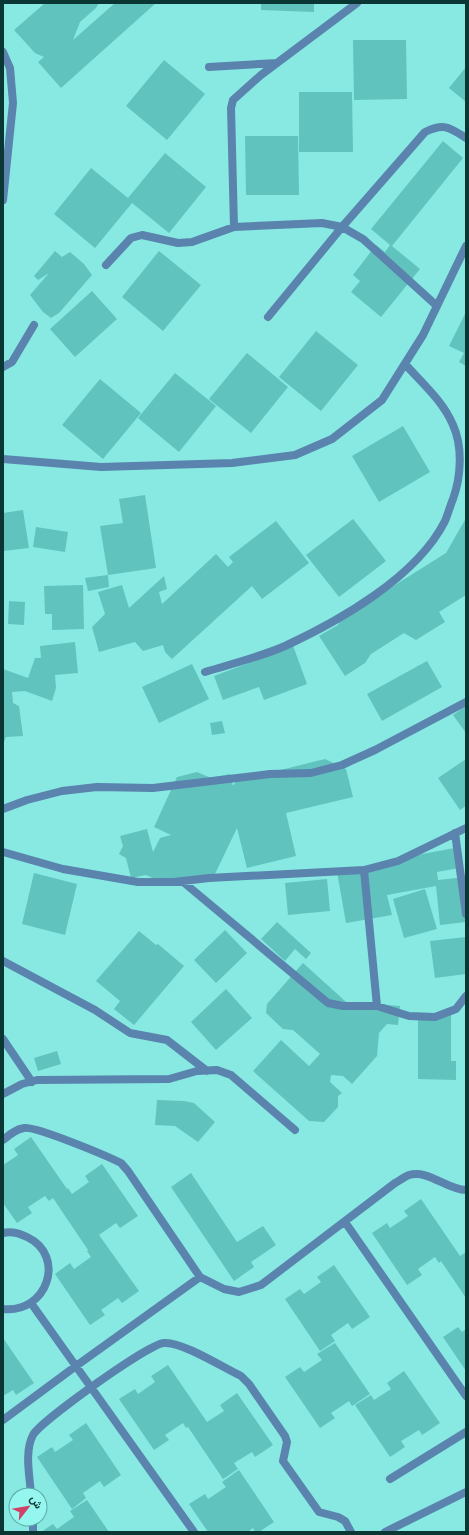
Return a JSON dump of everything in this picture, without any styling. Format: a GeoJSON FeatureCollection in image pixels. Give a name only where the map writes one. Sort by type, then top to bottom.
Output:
{"type":"FeatureCollection","features":[{"type":"Feature","properties":{"kind":"street"},"geometry":{"type":"LineString","coordinates":[[234,227],[231,108],[233,100],[277,63],[357,3]]}},
{"type":"Feature","properties":{"kind":"street"},"geometry":{"type":"LineString","coordinates":[[3,52],[10,68],[13,103],[3,200]]}},
{"type":"Feature","properties":{"kind":"street"},"geometry":{"type":"LineString","coordinates":[[208,67],[277,63]]}},
{"type":"Feature","properties":{"kind":"street"},"geometry":{"type":"LineString","coordinates":[[268,317],[342,227],[425,132],[436,127],[451,128],[466,138]]}},
{"type":"Feature","properties":{"kind":"street"},"geometry":{"type":"LineString","coordinates":[[106,265],[131,238],[142,235],[178,243],[192,242],[234,227],[322,224],[342,227],[363,239],[437,306]]}},
{"type":"Feature","properties":{"kind":"street"},"geometry":{"type":"LineString","coordinates":[[3,459],[100,467],[232,462],[295,455],[332,439],[382,400],[423,335],[466,246]]}},
{"type":"Feature","properties":{"kind":"street"},"geometry":{"type":"LineString","coordinates":[[3,367],[12,362],[34,325]]}},
{"type":"Feature","properties":{"kind":"street"},"geometry":{"type":"LineString","coordinates":[[205,672],[284,646],[358,607],[395,581],[426,549],[444,522],[458,483],[459,445],[454,426],[443,406],[405,364]]}},
{"type":"Feature","properties":{"kind":"street"},"geometry":{"type":"LineString","coordinates":[[3,809],[27,800],[62,791],[97,787],[153,788],[270,774],[311,773],[342,765],[375,750],[466,702]]}},
{"type":"Feature","properties":{"kind":"street"},"geometry":{"type":"LineString","coordinates":[[3,852],[63,869],[138,882],[182,881],[209,878],[364,870],[398,861],[466,828]]}},
{"type":"Feature","properties":{"kind":"street"},"geometry":{"type":"LineString","coordinates":[[455,833],[466,914]]}},
{"type":"Feature","properties":{"kind":"street"},"geometry":{"type":"LineString","coordinates":[[364,870],[377,1006]]}},
{"type":"Feature","properties":{"kind":"street"},"geometry":{"type":"LineString","coordinates":[[182,881],[328,1002],[343,1006],[377,1006],[409,1016],[435,1017],[456,1009],[466,996]]}},
{"type":"Feature","properties":{"kind":"street"},"geometry":{"type":"LineString","coordinates":[[3,961],[95,1010],[130,1033],[167,1040],[207,1071]]}},
{"type":"Feature","properties":{"kind":"street"},"geometry":{"type":"LineString","coordinates":[[3,1039],[32,1082]]}},
{"type":"Feature","properties":{"kind":"street"},"geometry":{"type":"LineString","coordinates":[[3,1094],[22,1084],[32,1082],[169,1079],[198,1071],[216,1070],[231,1075],[295,1130]]}},
{"type":"Feature","properties":{"kind":"street"},"geometry":{"type":"LineString","coordinates":[[3,1140],[13,1132],[25,1127],[51,1135],[121,1163],[200,1277],[224,1289],[239,1292],[261,1285],[395,1183],[410,1175],[421,1174],[457,1190],[466,1190]]}},
{"type":"Feature","properties":{"kind":"street"},"geometry":{"type":"LineString","coordinates":[[345,1222],[466,1396]]}},
{"type":"Feature","properties":{"kind":"street"},"geometry":{"type":"LineString","coordinates":[[3,1233],[20,1234],[33,1240],[42,1250],[47,1261],[48,1274],[45,1288],[37,1299],[26,1306],[12,1310],[3,1309]]}},
{"type":"Feature","properties":{"kind":"street"},"geometry":{"type":"LineString","coordinates":[[3,1420],[200,1277]]}},
{"type":"Feature","properties":{"kind":"street"},"geometry":{"type":"LineString","coordinates":[[31,1303],[194,1532]]}},
{"type":"Feature","properties":{"kind":"street"},"geometry":{"type":"LineString","coordinates":[[31,1487],[29,1451],[33,1434],[44,1423],[148,1348],[164,1343],[180,1345],[241,1376],[249,1384],[285,1436],[287,1442],[283,1461],[319,1512],[338,1517],[345,1521],[351,1532]]}},
{"type":"Feature","properties":{"kind":"street"},"geometry":{"type":"LineString","coordinates":[[390,1479],[466,1432]]}},
{"type":"Feature","properties":{"kind":"street"},"geometry":{"type":"LineString","coordinates":[[385,1532],[466,1492]]}},
{"type":"Feature","properties":{"kind":"building"},"geometry":{"type":"Polygon","coordinates":[[[45,3],[99,3],[96,8],[80,22],[73,40],[115,3],[156,3],[61,88],[38,62],[44,57],[35,53],[14,30],[45,3]]]}},
{"type":"Feature","properties":{"kind":"building"},"geometry":{"type":"Polygon","coordinates":[[[261,3],[314,3],[314,12],[261,10],[261,3]]]}},
{"type":"Feature","properties":{"kind":"building"},"geometry":{"type":"Polygon","coordinates":[[[353,40],[406,40],[407,99],[354,100],[353,40]]]}},
{"type":"Feature","properties":{"kind":"building"},"geometry":{"type":"Polygon","coordinates":[[[164,60],[205,94],[167,140],[126,106],[164,60]]]}},
{"type":"Feature","properties":{"kind":"building"},"geometry":{"type":"Polygon","coordinates":[[[466,67],[466,102],[449,88],[466,67]]]}},
{"type":"Feature","properties":{"kind":"building"},"geometry":{"type":"Polygon","coordinates":[[[299,92],[352,92],[353,152],[299,152],[299,92]]]}},
{"type":"Feature","properties":{"kind":"building"},"geometry":{"type":"Polygon","coordinates":[[[245,136],[298,136],[299,195],[246,195],[245,136]]]}},
{"type":"Feature","properties":{"kind":"building"},"geometry":{"type":"Polygon","coordinates":[[[443,141],[463,158],[392,246],[420,269],[381,317],[351,292],[360,281],[353,275],[376,245],[385,252],[390,245],[371,229],[443,141]]]}},
{"type":"Feature","properties":{"kind":"building"},"geometry":{"type":"Polygon","coordinates":[[[165,153],[206,187],[169,233],[132,203],[95,248],[54,214],[91,168],[128,198],[165,153]]]}},
{"type":"Feature","properties":{"kind":"building"},"geometry":{"type":"Polygon","coordinates":[[[55,251],[62,257],[70,252],[84,264],[92,275],[59,313],[51,318],[43,312],[30,295],[49,273],[38,280],[34,276],[55,251]]]}},
{"type":"Feature","properties":{"kind":"building"},"geometry":{"type":"Polygon","coordinates":[[[159,251],[201,285],[163,331],[122,297],[159,251]]]}},
{"type":"Feature","properties":{"kind":"building"},"geometry":{"type":"Polygon","coordinates":[[[92,291],[117,319],[75,357],[50,329],[92,291]]]}},
{"type":"Feature","properties":{"kind":"building"},"geometry":{"type":"Polygon","coordinates":[[[466,312],[466,366],[459,362],[464,353],[449,346],[466,312]]]}},
{"type":"Feature","properties":{"kind":"building"},"geometry":{"type":"Polygon","coordinates":[[[316,331],[358,365],[321,411],[279,377],[316,331]]]}},
{"type":"Feature","properties":{"kind":"building"},"geometry":{"type":"Polygon","coordinates":[[[247,353],[288,387],[251,433],[209,399],[247,353]]]}},
{"type":"Feature","properties":{"kind":"building"},"geometry":{"type":"Polygon","coordinates":[[[175,373],[216,406],[179,452],[138,418],[175,373]]]}},
{"type":"Feature","properties":{"kind":"building"},"geometry":{"type":"Polygon","coordinates":[[[100,379],[141,413],[103,459],[62,425],[100,379]]]}},
{"type":"Feature","properties":{"kind":"building"},"geometry":{"type":"Polygon","coordinates":[[[403,426],[430,472],[379,502],[352,456],[403,426]]]}},
{"type":"Feature","properties":{"kind":"building"},"geometry":{"type":"Polygon","coordinates":[[[145,495],[156,568],[108,575],[100,526],[123,523],[119,499],[145,495]]]}},
{"type":"Feature","properties":{"kind":"building"},"geometry":{"type":"Polygon","coordinates":[[[23,510],[29,548],[3,551],[3,513],[23,510]]]}},
{"type":"Feature","properties":{"kind":"building"},"geometry":{"type":"Polygon","coordinates":[[[466,518],[466,595],[439,612],[445,622],[416,640],[404,633],[371,654],[365,663],[345,676],[319,636],[338,625],[341,619],[446,553],[466,518]]]}},
{"type":"Feature","properties":{"kind":"building"},"geometry":{"type":"Polygon","coordinates":[[[353,519],[386,561],[339,597],[306,555],[353,519]]]}},
{"type":"Feature","properties":{"kind":"building"},"geometry":{"type":"Polygon","coordinates":[[[276,521],[309,563],[262,599],[252,586],[172,659],[165,652],[163,645],[143,651],[135,642],[99,652],[92,627],[105,614],[98,592],[122,585],[129,608],[164,576],[167,589],[159,592],[162,604],[216,554],[228,567],[233,562],[229,557],[276,521]]]}},
{"type":"Feature","properties":{"kind":"building"},"geometry":{"type":"Polygon","coordinates":[[[36,527],[68,532],[65,552],[33,547],[36,527]]]}},
{"type":"Feature","properties":{"kind":"building"},"geometry":{"type":"Polygon","coordinates":[[[108,575],[109,587],[88,591],[85,578],[108,575]]]}},
{"type":"Feature","properties":{"kind":"building"},"geometry":{"type":"Polygon","coordinates":[[[83,585],[84,629],[52,630],[52,614],[45,614],[44,586],[83,585]]]}},
{"type":"Feature","properties":{"kind":"building"},"geometry":{"type":"Polygon","coordinates":[[[9,601],[25,602],[24,625],[8,624],[9,601]]]}},
{"type":"Feature","properties":{"kind":"building"},"geometry":{"type":"Polygon","coordinates":[[[291,640],[307,684],[264,700],[259,687],[223,700],[214,676],[246,664],[291,640]]]}},
{"type":"Feature","properties":{"kind":"building"},"geometry":{"type":"Polygon","coordinates":[[[75,642],[78,673],[55,675],[56,688],[52,701],[25,691],[12,692],[13,703],[19,706],[23,736],[6,737],[3,744],[3,669],[28,678],[35,658],[41,658],[40,646],[75,642]]]}},
{"type":"Feature","properties":{"kind":"building"},"geometry":{"type":"Polygon","coordinates":[[[427,661],[442,687],[382,721],[367,694],[427,661]]]}},
{"type":"Feature","properties":{"kind":"building"},"geometry":{"type":"Polygon","coordinates":[[[192,664],[209,699],[159,723],[142,687],[192,664]]]}},
{"type":"Feature","properties":{"kind":"building"},"geometry":{"type":"Polygon","coordinates":[[[466,706],[466,733],[453,715],[466,706]]]}},
{"type":"Feature","properties":{"kind":"building"},"geometry":{"type":"Polygon","coordinates":[[[222,721],[225,733],[212,735],[210,723],[222,721]]]}},
{"type":"Feature","properties":{"kind":"building"},"geometry":{"type":"Polygon","coordinates":[[[325,759],[346,769],[353,797],[286,813],[296,856],[247,868],[237,828],[215,874],[168,885],[146,875],[131,878],[126,858],[119,854],[123,846],[120,836],[147,829],[153,852],[160,838],[171,835],[154,827],[177,777],[197,772],[211,778],[230,774],[233,786],[236,781],[325,759]]]}},
{"type":"Feature","properties":{"kind":"building"},"geometry":{"type":"Polygon","coordinates":[[[466,759],[466,806],[460,810],[438,778],[466,759]]]}},
{"type":"Feature","properties":{"kind":"building"},"geometry":{"type":"Polygon","coordinates":[[[455,848],[459,868],[437,872],[438,880],[466,877],[466,922],[440,925],[436,886],[387,895],[392,915],[346,923],[337,872],[379,865],[379,862],[455,848]]]}},
{"type":"Feature","properties":{"kind":"building"},"geometry":{"type":"Polygon","coordinates":[[[34,873],[77,884],[65,935],[22,924],[34,873]]]}},
{"type":"Feature","properties":{"kind":"building"},"geometry":{"type":"Polygon","coordinates":[[[327,879],[330,911],[288,915],[285,883],[327,879]]]}},
{"type":"Feature","properties":{"kind":"building"},"geometry":{"type":"Polygon","coordinates":[[[425,889],[437,929],[404,938],[393,899],[425,889]]]}},
{"type":"Feature","properties":{"kind":"building"},"geometry":{"type":"Polygon","coordinates":[[[277,922],[311,953],[306,959],[295,949],[285,961],[261,939],[277,922]]]}},
{"type":"Feature","properties":{"kind":"building"},"geometry":{"type":"Polygon","coordinates":[[[225,930],[247,953],[216,983],[194,960],[225,930]]]}},
{"type":"Feature","properties":{"kind":"building"},"geometry":{"type":"Polygon","coordinates":[[[139,931],[156,945],[158,944],[184,966],[134,1025],[114,1009],[120,1001],[96,981],[139,931]]]}},
{"type":"Feature","properties":{"kind":"building"},"geometry":{"type":"Polygon","coordinates":[[[466,937],[466,974],[435,978],[430,941],[466,937]]]}},
{"type":"Feature","properties":{"kind":"building"},"geometry":{"type":"Polygon","coordinates":[[[303,963],[355,1010],[361,1003],[400,1006],[398,1025],[387,1024],[379,1033],[377,1056],[352,1084],[343,1076],[331,1075],[330,1082],[342,1093],[338,1096],[338,1107],[324,1122],[309,1121],[253,1071],[281,1040],[309,1066],[320,1054],[293,1030],[283,1029],[266,1013],[267,1004],[303,963]]]}},
{"type":"Feature","properties":{"kind":"building"},"geometry":{"type":"Polygon","coordinates":[[[226,989],[252,1018],[216,1050],[191,1022],[226,989]]]}},
{"type":"Feature","properties":{"kind":"building"},"geometry":{"type":"Polygon","coordinates":[[[418,1015],[451,1015],[451,1061],[456,1061],[456,1080],[418,1079],[418,1015]]]}},
{"type":"Feature","properties":{"kind":"building"},"geometry":{"type":"Polygon","coordinates":[[[57,1051],[61,1064],[38,1071],[34,1058],[57,1051]]]}},
{"type":"Feature","properties":{"kind":"building"},"geometry":{"type":"Polygon","coordinates":[[[157,1100],[194,1103],[215,1122],[198,1142],[175,1126],[155,1125],[157,1100]]]}},
{"type":"Feature","properties":{"kind":"building"},"geometry":{"type":"Polygon","coordinates":[[[31,1137],[72,1194],[89,1182],[85,1176],[102,1164],[138,1216],[120,1228],[116,1223],[99,1235],[139,1291],[122,1303],[118,1298],[101,1310],[105,1315],[90,1325],[55,1274],[70,1263],[74,1269],[91,1257],[87,1251],[88,1250],[53,1198],[49,1201],[45,1196],[28,1207],[32,1213],[17,1223],[3,1203],[3,1165],[18,1155],[14,1149],[31,1137]]]}},
{"type":"Feature","properties":{"kind":"building"},"geometry":{"type":"Polygon","coordinates":[[[191,1173],[237,1242],[263,1226],[276,1245],[251,1262],[254,1267],[234,1281],[171,1187],[191,1173]]]}},
{"type":"Feature","properties":{"kind":"building"},"geometry":{"type":"Polygon","coordinates":[[[421,1199],[460,1256],[466,1252],[466,1298],[441,1261],[439,1263],[435,1257],[418,1269],[422,1275],[407,1285],[372,1233],[387,1223],[390,1228],[408,1216],[404,1211],[421,1199]]]}},
{"type":"Feature","properties":{"kind":"building"},"geometry":{"type":"Polygon","coordinates":[[[334,1265],[370,1317],[352,1329],[348,1323],[331,1335],[335,1341],[320,1351],[285,1299],[300,1289],[304,1294],[321,1282],[317,1277],[334,1265]]]}},
{"type":"Feature","properties":{"kind":"building"},"geometry":{"type":"Polygon","coordinates":[[[458,1327],[462,1332],[466,1329],[466,1371],[443,1337],[458,1327]]]}},
{"type":"Feature","properties":{"kind":"building"},"geometry":{"type":"Polygon","coordinates":[[[3,1338],[34,1383],[16,1395],[13,1390],[3,1396],[3,1338]]]}},
{"type":"Feature","properties":{"kind":"building"},"geometry":{"type":"Polygon","coordinates":[[[335,1343],[370,1394],[352,1406],[349,1401],[331,1413],[335,1418],[320,1428],[285,1377],[300,1367],[304,1372],[322,1360],[317,1354],[335,1343]]]}},
{"type":"Feature","properties":{"kind":"building"},"geometry":{"type":"Polygon","coordinates":[[[168,1365],[207,1422],[224,1411],[220,1405],[237,1393],[273,1445],[255,1457],[252,1452],[234,1463],[238,1469],[223,1479],[188,1427],[186,1428],[183,1423],[165,1435],[169,1440],[154,1450],[119,1399],[135,1389],[138,1394],[155,1382],[151,1376],[168,1365]]]}},
{"type":"Feature","properties":{"kind":"building"},"geometry":{"type":"Polygon","coordinates":[[[404,1371],[440,1423],[422,1435],[419,1430],[401,1441],[405,1447],[390,1457],[355,1405],[371,1395],[374,1400],[391,1389],[387,1383],[404,1371]]]}},
{"type":"Feature","properties":{"kind":"building"},"geometry":{"type":"Polygon","coordinates":[[[86,1423],[121,1475],[104,1487],[100,1481],[83,1493],[86,1498],[72,1509],[37,1457],[52,1447],[55,1452],[73,1440],[69,1435],[86,1423]]]}},
{"type":"Feature","properties":{"kind":"building"},"geometry":{"type":"Polygon","coordinates":[[[239,1470],[274,1522],[259,1532],[255,1532],[253,1528],[248,1532],[208,1532],[189,1504],[205,1494],[208,1499],[226,1487],[222,1482],[239,1470]]]}},
{"type":"Feature","properties":{"kind":"building"},"geometry":{"type":"Polygon","coordinates":[[[87,1500],[109,1532],[41,1532],[53,1524],[57,1529],[74,1517],[70,1511],[87,1500]]]}}]}
